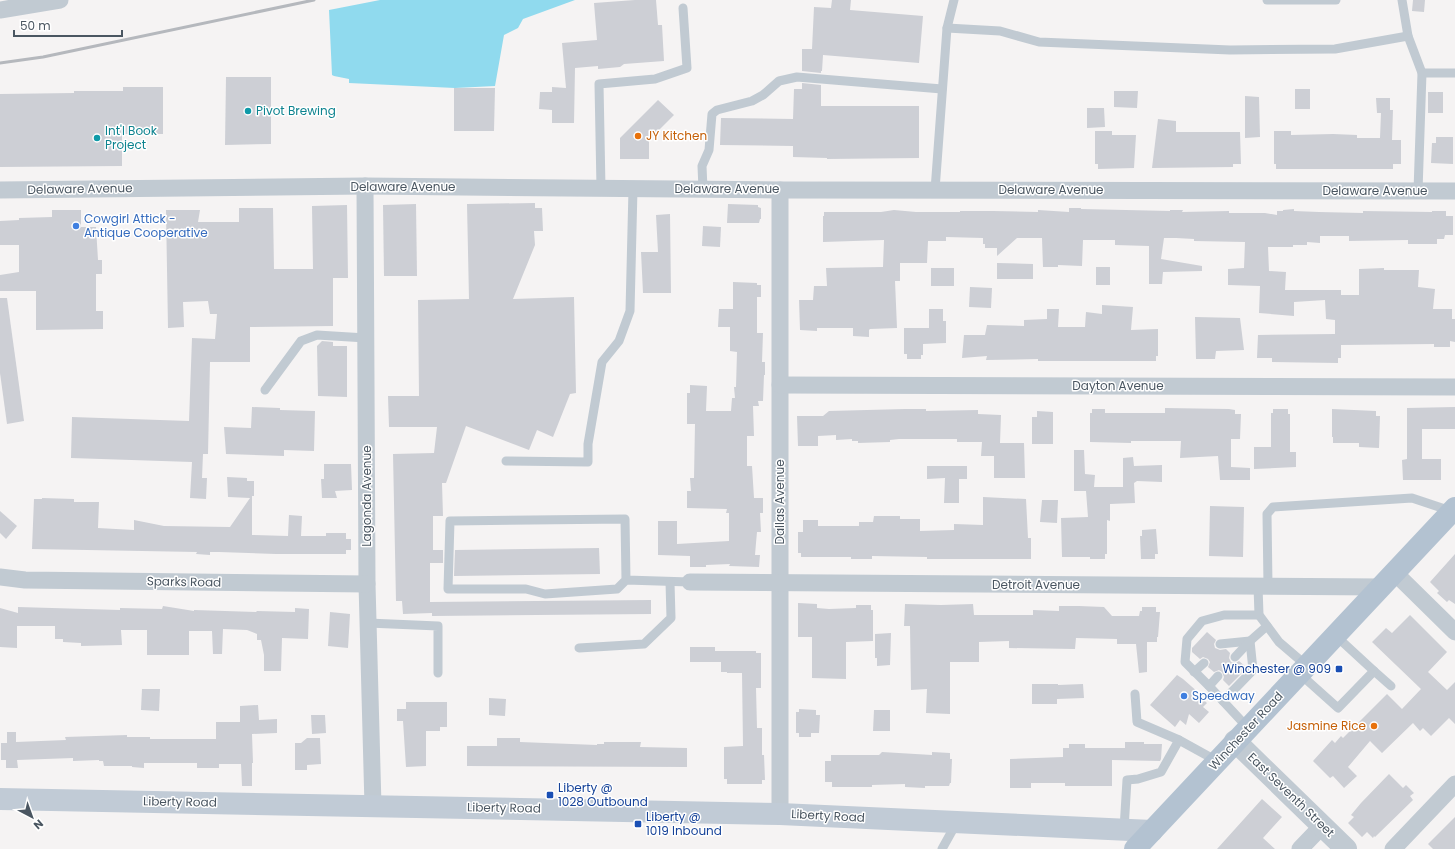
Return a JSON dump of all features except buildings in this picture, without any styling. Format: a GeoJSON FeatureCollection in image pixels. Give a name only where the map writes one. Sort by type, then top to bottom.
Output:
{"type":"FeatureCollection","features":[{"type":"Feature","properties":{"kind":"main road","name":"Winchester Road"},"geometry":{"type":"LineString","coordinates":[[1135,849],[1454,510]]}},
{"type":"Feature","properties":{"kind":"main road","name":"Liberty Road"},"geometry":{"type":"LineString","coordinates":[[0,799],[780,814],[1152,831]]}},
{"type":"Feature","properties":{"kind":"street"},"geometry":{"type":"LineString","coordinates":[[0,10],[60,0]]}},
{"type":"Feature","properties":{"kind":"street","name":"Delaware Avenue"},"geometry":{"type":"LineString","coordinates":[[0,190],[365,186],[780,190],[1455,191]]}},
{"type":"Feature","properties":{"kind":"street","name":"Lagonda Avenue"},"geometry":{"type":"LineString","coordinates":[[365,186],[367,584],[373,806]]}},
{"type":"Feature","properties":{"kind":"street","name":"Dallas Avenue"},"geometry":{"type":"LineString","coordinates":[[780,190],[780,814]]}},
{"type":"Feature","properties":{"kind":"street","name":"Dayton Avenue"},"geometry":{"type":"LineString","coordinates":[[780,385],[1455,387]]}},
{"type":"Feature","properties":{"kind":"street","name":"Sparks Road"},"geometry":{"type":"LineString","coordinates":[[0,578],[25,580],[367,584]]}},
{"type":"Feature","properties":{"kind":"street"},"geometry":{"type":"LineString","coordinates":[[1388,580],[1455,632]]}},
{"type":"Feature","properties":{"kind":"street","name":"Detroit Avenue"},"geometry":{"type":"LineString","coordinates":[[690,582],[1263,586],[1388,580]]}},
{"type":"Feature","properties":{"kind":"street","name":"East Seventh Street"},"geometry":{"type":"LineString","coordinates":[[1242,735],[1322,825],[1346,849]]}},
{"type":"Feature","properties":{"kind":"street"},"geometry":{"type":"LineString","coordinates":[[1393,849],[1455,784]]}},
{"type":"Feature","properties":{"kind":"street"},"geometry":{"type":"LineString","coordinates":[[1300,849],[1322,825]]}},
{"type":"Feature","properties":{"kind":"lane"},"geometry":{"type":"LineString","coordinates":[[935,190],[948,28],[954,0]]}},
{"type":"Feature","properties":{"kind":"lane"},"geometry":{"type":"LineString","coordinates":[[1267,0],[1336,0]]}},
{"type":"Feature","properties":{"kind":"lane"},"geometry":{"type":"LineString","coordinates":[[1402,0],[1408,36],[1422,73],[1418,190]]}},
{"type":"Feature","properties":{"kind":"lane"},"geometry":{"type":"LineString","coordinates":[[601,188],[599,84],[655,79],[687,68],[683,8]]}},
{"type":"Feature","properties":{"kind":"lane"},"geometry":{"type":"LineString","coordinates":[[948,28],[1000,31],[1039,42],[1230,50],[1335,49],[1408,36]]}},
{"type":"Feature","properties":{"kind":"lane"},"geometry":{"type":"LineString","coordinates":[[1422,73],[1455,73]]}},
{"type":"Feature","properties":{"kind":"lane"},"geometry":{"type":"LineString","coordinates":[[703,189],[702,166],[709,150],[712,114],[717,110],[752,101],[763,95],[779,81],[797,77],[942,89]]}},
{"type":"Feature","properties":{"kind":"lane"},"geometry":{"type":"LineString","coordinates":[[506,461],[588,462],[588,444],[602,362],[619,341],[630,311],[633,189]]}},
{"type":"Feature","properties":{"kind":"lane"},"geometry":{"type":"LineString","coordinates":[[265,390],[301,341],[318,335],[366,338]]}},
{"type":"Feature","properties":{"kind":"lane"},"geometry":{"type":"LineString","coordinates":[[1374,670],[1338,708],[1279,642],[1259,615],[1263,586],[1268,514],[1272,507],[1412,498],[1454,510]]}},
{"type":"Feature","properties":{"kind":"lane"},"geometry":{"type":"LineString","coordinates":[[625,519],[626,580],[618,589],[545,594],[526,589],[448,589],[450,521],[625,519]]}},
{"type":"Feature","properties":{"kind":"lane"},"geometry":{"type":"LineString","coordinates":[[626,580],[690,582]]}},
{"type":"Feature","properties":{"kind":"lane"},"geometry":{"type":"LineString","coordinates":[[579,648],[644,644],[671,618],[670,582]]}},
{"type":"Feature","properties":{"kind":"lane"},"geometry":{"type":"LineString","coordinates":[[1242,735],[1223,701],[1184,662],[1187,639],[1202,621],[1224,615],[1259,615]]}},
{"type":"Feature","properties":{"kind":"lane"},"geometry":{"type":"LineString","coordinates":[[368,623],[438,626],[438,673]]}},
{"type":"Feature","properties":{"kind":"lane"},"geometry":{"type":"LineString","coordinates":[[1235,657],[1267,626]]}},
{"type":"Feature","properties":{"kind":"lane"},"geometry":{"type":"LineString","coordinates":[[1336,636],[1391,686]]}},
{"type":"Feature","properties":{"kind":"lane"},"geometry":{"type":"LineString","coordinates":[[1220,644],[1250,641]]}},
{"type":"Feature","properties":{"kind":"lane"},"geometry":{"type":"LineString","coordinates":[[1223,701],[1253,670],[1250,641]]}},
{"type":"Feature","properties":{"kind":"lane"},"geometry":{"type":"LineString","coordinates":[[1194,672],[1204,663]]}},
{"type":"Feature","properties":{"kind":"lane"},"geometry":{"type":"LineString","coordinates":[[1209,686],[1218,676]]}},
{"type":"Feature","properties":{"kind":"lane"},"geometry":{"type":"LineString","coordinates":[[1135,694],[1137,722],[1179,740],[1217,761]]}},
{"type":"Feature","properties":{"kind":"lane"},"geometry":{"type":"LineString","coordinates":[[1124,829],[1127,780],[1138,779],[1161,772],[1179,740]]}},
{"type":"Feature","properties":{"kind":"lane"},"geometry":{"type":"LineString","coordinates":[[942,849],[957,822]]}},
{"type":"Feature","properties":{"kind":"water"},"geometry":{"type":"Polygon","coordinates":[[[380,0],[575,0],[523,19],[518,28],[504,35],[495,86],[455,88],[349,83],[349,79],[332,75],[329,10],[380,0]]]}},
{"type":"Feature","properties":{"kind":"railway"},"geometry":{"type":"LineString","coordinates":[[0,63],[43,57],[314,0]]}},
{"type":"Feature","properties":{"kind":"place","name":"Pivot Brewing"},"geometry":{"type":"Point","coordinates":[248,111]}},
{"type":"Feature","properties":{"kind":"place","name":"JY Kitchen"},"geometry":{"type":"Point","coordinates":[638,136]}},
{"type":"Feature","properties":{"kind":"place","name":"Int'l Book Project"},"geometry":{"type":"Point","coordinates":[97,138]}},
{"type":"Feature","properties":{"kind":"place","name":"Cowgirl Attick - Antique Cooperative"},"geometry":{"type":"Point","coordinates":[76,226]}},
{"type":"Feature","properties":{"kind":"place","name":"Winchester @ 909"},"geometry":{"type":"Point","coordinates":[1339,669]}},
{"type":"Feature","properties":{"kind":"place","name":"Speedway"},"geometry":{"type":"Point","coordinates":[1184,696]}},
{"type":"Feature","properties":{"kind":"place","name":"Jasmine Rice"},"geometry":{"type":"Point","coordinates":[1374,726]}},
{"type":"Feature","properties":{"kind":"place","name":"Liberty @ 1028 Outbound"},"geometry":{"type":"Point","coordinates":[550,795]}},
{"type":"Feature","properties":{"kind":"place","name":"Liberty @ 1019 Inbound"},"geometry":{"type":"Point","coordinates":[638,824]}}]}
